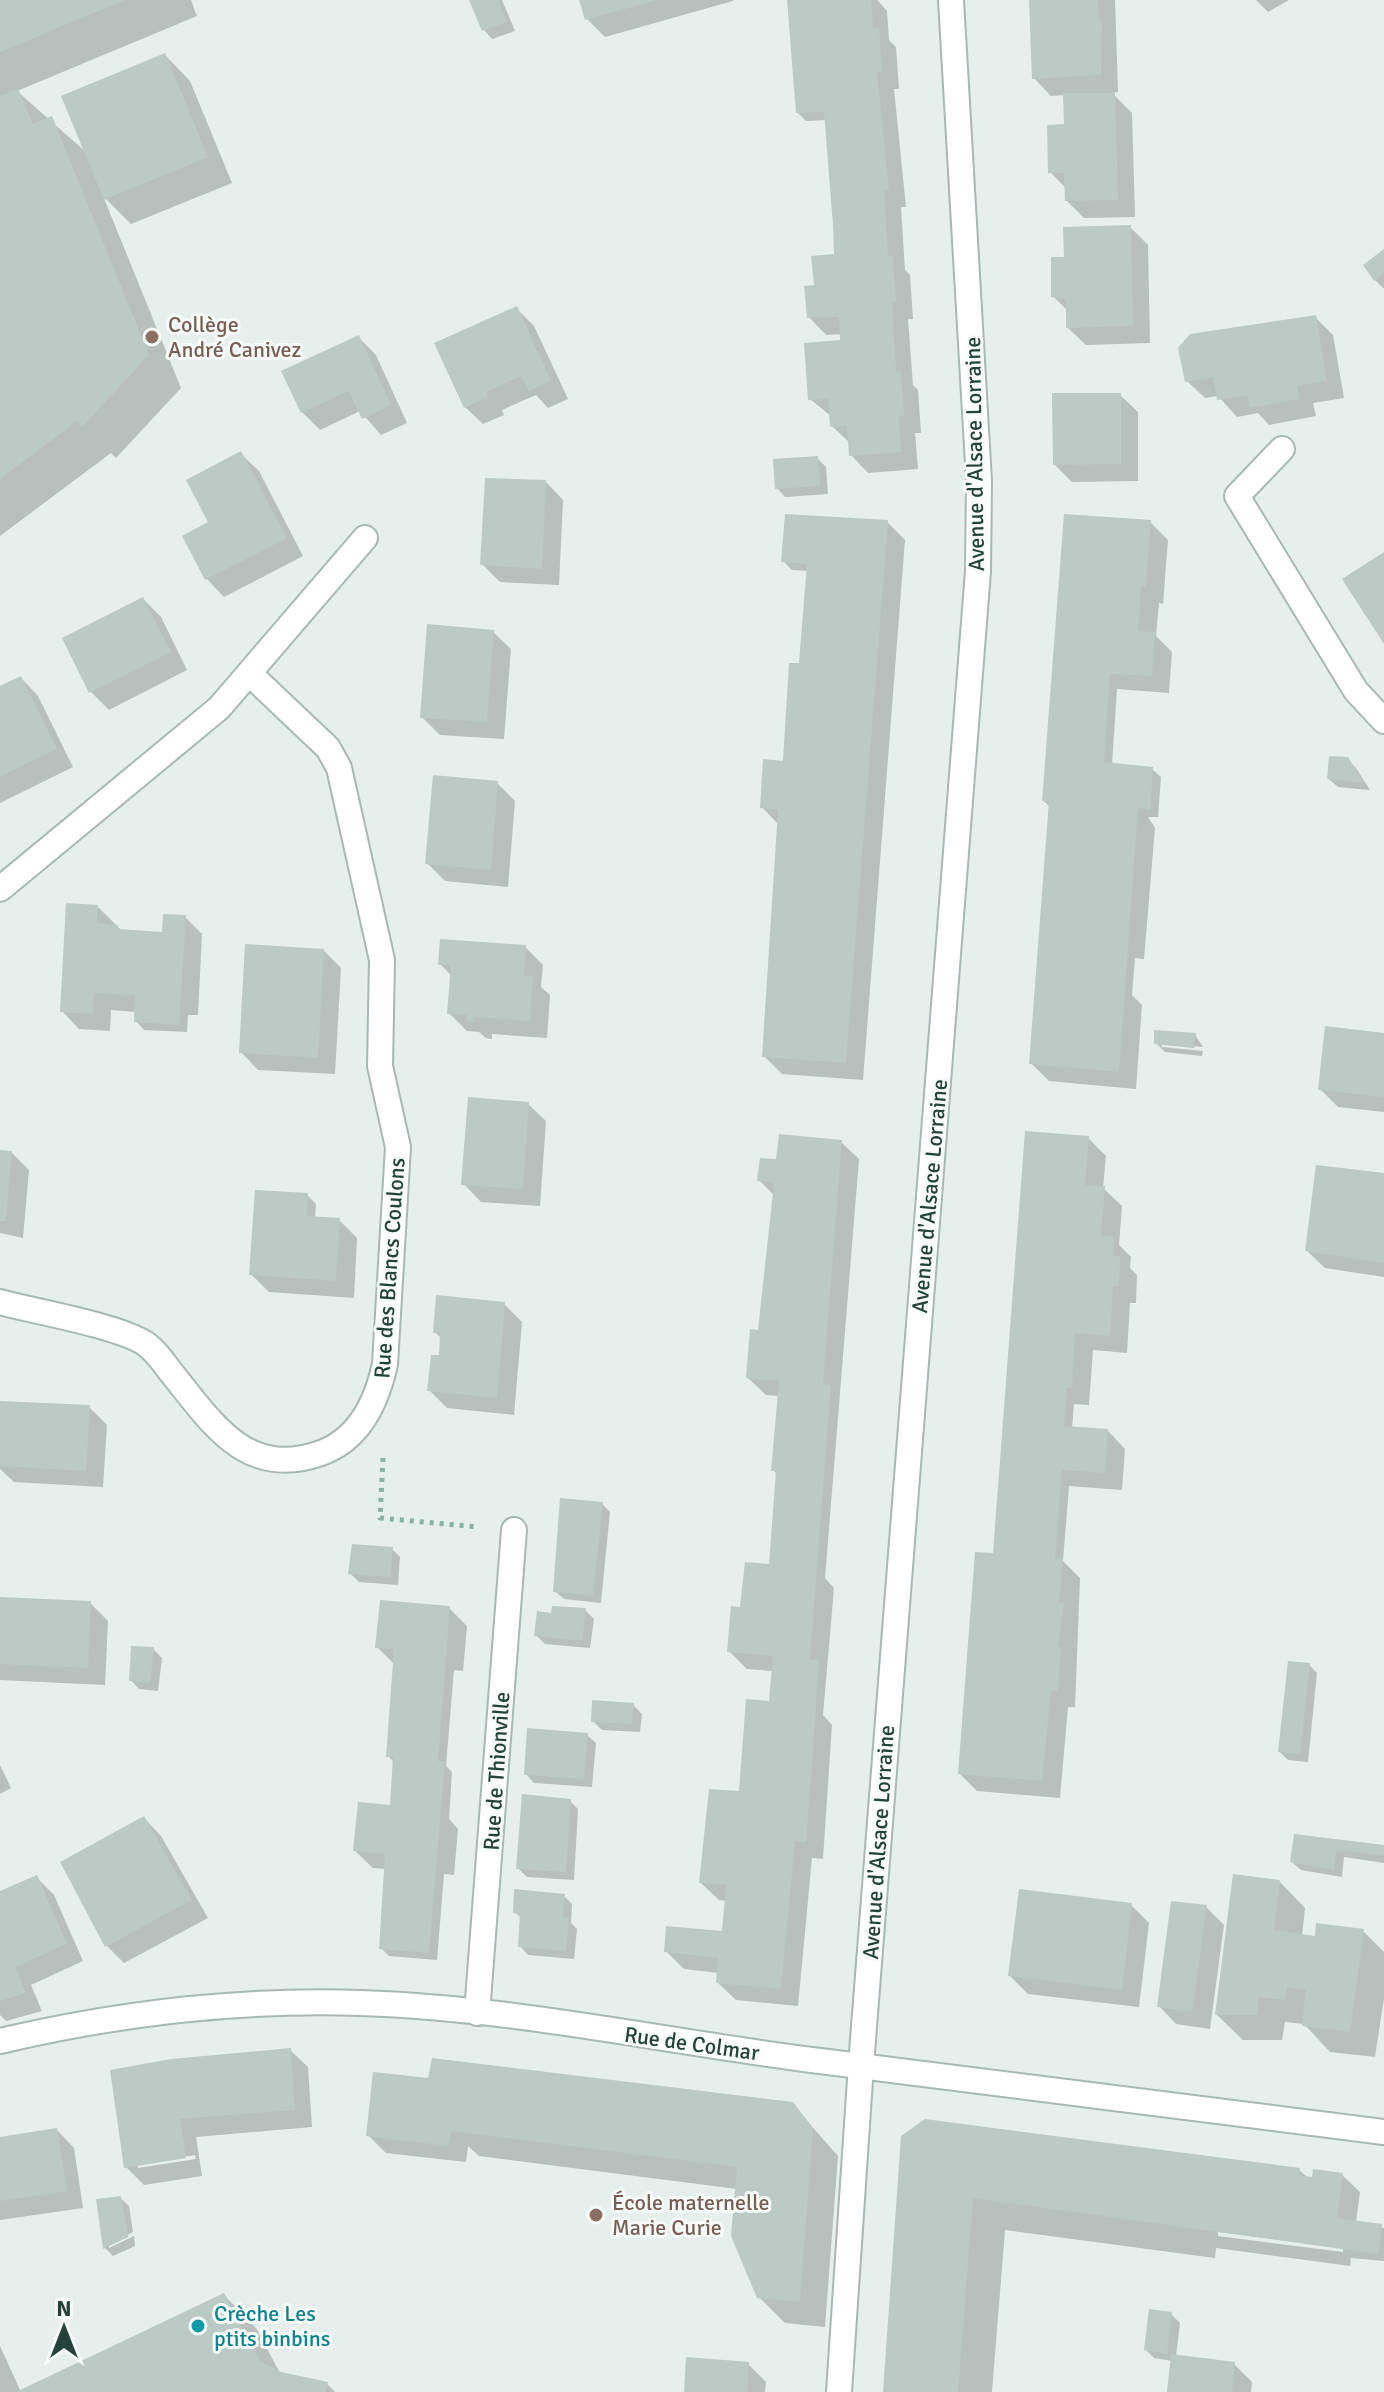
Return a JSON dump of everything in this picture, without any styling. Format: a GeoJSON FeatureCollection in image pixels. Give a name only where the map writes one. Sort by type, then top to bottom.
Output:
{"type":"FeatureCollection","features":[{"type":"Feature","properties":{"kind":"street","name":"Avenue d'Alsace Lorraine"},"geometry":{"type":"LineString","coordinates":[[839,2392],[861,2065],[979,540],[951,0]]}},
{"type":"Feature","properties":{"kind":"street"},"geometry":{"type":"LineString","coordinates":[[1282,449],[1237,496],[1356,691],[1384,721]]}},
{"type":"Feature","properties":{"kind":"street"},"geometry":{"type":"LineString","coordinates":[[0,889],[219,708],[251,675],[365,538]]}},
{"type":"Feature","properties":{"kind":"street","name":"Rue des Blancs Coulons"},"geometry":{"type":"LineString","coordinates":[[0,1302],[142,1341],[156,1353],[211,1423],[249,1454],[270,1460],[298,1460],[323,1453],[347,1439],[364,1419],[379,1393],[385,1364],[398,1175],[395,1121],[380,1066],[382,960],[339,768],[328,748],[251,675]]}},
{"type":"Feature","properties":{"kind":"street","name":"Rue de Thionville"},"geometry":{"type":"LineString","coordinates":[[477,2013],[514,1530]]}},
{"type":"Feature","properties":{"kind":"street","name":"Rue de Colmar"},"geometry":{"type":"LineString","coordinates":[[0,2041],[130,2015],[253,2004],[362,2003],[477,2013],[1384,2132]]}},
{"type":"Feature","properties":{"kind":"path"},"geometry":{"type":"LineString","coordinates":[[364,1419],[385,1433],[380,1518],[514,1530]]}},
{"type":"Feature","properties":{"kind":"building"},"geometry":{"type":"Polygon","coordinates":[[[0,0],[125,0],[0,52],[0,0]]]}},
{"type":"Feature","properties":{"kind":"building"},"geometry":{"type":"Polygon","coordinates":[[[469,0],[498,0],[507,22],[482,31],[469,0]]]}},
{"type":"Feature","properties":{"kind":"building"},"geometry":{"type":"Polygon","coordinates":[[[579,0],[654,0],[654,1],[585,20],[579,0]]]}},
{"type":"Feature","properties":{"kind":"building"},"geometry":{"type":"Polygon","coordinates":[[[787,0],[871,0],[873,28],[879,27],[882,72],[877,72],[889,190],[884,190],[888,256],[893,256],[896,372],[901,371],[904,416],[899,416],[901,452],[849,456],[847,426],[830,427],[828,399],[808,400],[804,343],[840,340],[839,317],[807,318],[804,286],[814,285],[811,256],[834,254],[833,225],[824,112],[796,113],[787,0]]]}},
{"type":"Feature","properties":{"kind":"building"},"geometry":{"type":"Polygon","coordinates":[[[1029,0],[1098,0],[1099,20],[1102,20],[1101,75],[1032,79],[1029,0]]]}},
{"type":"Feature","properties":{"kind":"building"},"geometry":{"type":"Polygon","coordinates":[[[165,53],[208,157],[104,200],[61,96],[165,53]]]}},
{"type":"Feature","properties":{"kind":"building"},"geometry":{"type":"Polygon","coordinates":[[[18,89],[33,124],[52,116],[149,355],[82,427],[77,421],[0,479],[0,96],[18,89]]]}},
{"type":"Feature","properties":{"kind":"building"},"geometry":{"type":"Polygon","coordinates":[[[1063,93],[1115,93],[1118,200],[1065,201],[1064,173],[1048,173],[1047,125],[1064,124],[1063,93]]]}},
{"type":"Feature","properties":{"kind":"building"},"geometry":{"type":"Polygon","coordinates":[[[1131,225],[1133,326],[1066,328],[1066,299],[1051,297],[1051,257],[1064,257],[1063,227],[1131,225]]]}},
{"type":"Feature","properties":{"kind":"building"},"geometry":{"type":"Polygon","coordinates":[[[1384,249],[1384,273],[1374,281],[1363,265],[1384,249]]]}},
{"type":"Feature","properties":{"kind":"building"},"geometry":{"type":"Polygon","coordinates":[[[517,306],[551,381],[529,391],[521,376],[486,392],[488,397],[464,408],[434,343],[517,306]]]}},
{"type":"Feature","properties":{"kind":"building"},"geometry":{"type":"Polygon","coordinates":[[[1316,315],[1327,381],[1297,386],[1299,399],[1250,408],[1247,395],[1217,400],[1213,377],[1185,382],[1178,348],[1190,334],[1316,315]]]}},
{"type":"Feature","properties":{"kind":"building"},"geometry":{"type":"Polygon","coordinates":[[[359,335],[391,405],[362,419],[349,391],[301,413],[281,371],[359,335]]]}},
{"type":"Feature","properties":{"kind":"building"},"geometry":{"type":"Polygon","coordinates":[[[1052,393],[1121,393],[1121,464],[1053,465],[1052,393]]]}},
{"type":"Feature","properties":{"kind":"building"},"geometry":{"type":"Polygon","coordinates":[[[241,451],[287,538],[205,580],[182,536],[208,522],[186,480],[241,451]]]}},
{"type":"Feature","properties":{"kind":"building"},"geometry":{"type":"Polygon","coordinates":[[[818,456],[820,486],[775,489],[773,459],[818,456]]]}},
{"type":"Feature","properties":{"kind":"building"},"geometry":{"type":"Polygon","coordinates":[[[485,478],[546,480],[542,569],[480,565],[485,478]]]}},
{"type":"Feature","properties":{"kind":"building"},"geometry":{"type":"Polygon","coordinates":[[[785,514],[888,520],[846,1063],[762,1057],[778,810],[760,808],[763,759],[783,761],[789,663],[799,663],[807,564],[781,562],[785,514]]]}},
{"type":"Feature","properties":{"kind":"building"},"geometry":{"type":"Polygon","coordinates":[[[1064,514],[1151,520],[1146,587],[1141,586],[1138,631],[1155,632],[1152,676],[1110,674],[1104,762],[1153,767],[1150,810],[1138,808],[1119,1072],[1029,1064],[1049,801],[1042,801],[1064,514]]]}},
{"type":"Feature","properties":{"kind":"building"},"geometry":{"type":"Polygon","coordinates":[[[1384,552],[1384,644],[1342,579],[1384,552]]]}},
{"type":"Feature","properties":{"kind":"building"},"geometry":{"type":"Polygon","coordinates":[[[143,597],[171,652],[89,693],[62,638],[143,597]]]}},
{"type":"Feature","properties":{"kind":"building"},"geometry":{"type":"Polygon","coordinates":[[[427,624],[494,630],[487,722],[420,718],[427,624]]]}},
{"type":"Feature","properties":{"kind":"building"},"geometry":{"type":"Polygon","coordinates":[[[21,676],[57,749],[0,777],[0,686],[21,676]]]}},
{"type":"Feature","properties":{"kind":"building"},"geometry":{"type":"Polygon","coordinates":[[[1329,756],[1348,757],[1364,783],[1327,779],[1329,756]]]}},
{"type":"Feature","properties":{"kind":"building"},"geometry":{"type":"Polygon","coordinates":[[[433,775],[498,781],[491,870],[425,864],[433,775]]]}},
{"type":"Feature","properties":{"kind":"building"},"geometry":{"type":"Polygon","coordinates":[[[66,903],[98,905],[97,923],[118,925],[118,929],[162,932],[163,914],[186,915],[179,1025],[134,1022],[135,995],[94,993],[93,1014],[60,1012],[66,903]]]}},
{"type":"Feature","properties":{"kind":"building"},"geometry":{"type":"Polygon","coordinates":[[[440,939],[526,945],[524,975],[533,976],[530,1021],[475,1017],[475,1022],[466,1021],[467,1015],[447,1014],[451,965],[438,965],[440,939]]]}},
{"type":"Feature","properties":{"kind":"building"},"geometry":{"type":"Polygon","coordinates":[[[245,944],[324,949],[318,1058],[239,1053],[245,944]]]}},
{"type":"Feature","properties":{"kind":"building"},"geometry":{"type":"Polygon","coordinates":[[[1325,1026],[1384,1033],[1384,1097],[1318,1090],[1325,1026]]]}},
{"type":"Feature","properties":{"kind":"building"},"geometry":{"type":"Polygon","coordinates":[[[1154,1030],[1196,1033],[1194,1048],[1154,1044],[1154,1030]]]}},
{"type":"Feature","properties":{"kind":"building"},"geometry":{"type":"Polygon","coordinates":[[[468,1097],[529,1102],[523,1189],[461,1185],[468,1097]]]}},
{"type":"Feature","properties":{"kind":"building"},"geometry":{"type":"Polygon","coordinates":[[[1025,1131],[1089,1136],[1085,1185],[1105,1186],[1101,1235],[1114,1237],[1113,1256],[1120,1256],[1119,1286],[1113,1286],[1110,1336],[1075,1333],[1072,1388],[1067,1388],[1064,1426],[1108,1429],[1105,1473],[1062,1470],[1055,1558],[1063,1559],[1059,1603],[1064,1603],[1058,1646],[1061,1647],[1058,1691],[1051,1691],[1042,1781],[958,1774],[975,1552],[993,1553],[1025,1131]]]}},
{"type":"Feature","properties":{"kind":"building"},"geometry":{"type":"Polygon","coordinates":[[[779,1134],[842,1140],[823,1384],[831,1385],[810,1659],[819,1660],[813,1750],[806,1842],[795,1841],[781,1989],[716,1983],[718,1958],[664,1952],[666,1926],[722,1931],[726,1885],[699,1883],[709,1789],[739,1791],[746,1699],[769,1701],[773,1656],[727,1652],[731,1606],[740,1607],[745,1562],[769,1564],[776,1471],[771,1471],[779,1381],[746,1378],[750,1329],[758,1330],[774,1183],[757,1181],[760,1158],[776,1159],[779,1134]]]}},
{"type":"Feature","properties":{"kind":"building"},"geometry":{"type":"Polygon","coordinates":[[[0,1150],[12,1151],[6,1221],[0,1221],[0,1150]]]}},
{"type":"Feature","properties":{"kind":"building"},"geometry":{"type":"Polygon","coordinates":[[[1316,1165],[1384,1173],[1384,1263],[1305,1251],[1316,1165]]]}},
{"type":"Feature","properties":{"kind":"building"},"geometry":{"type":"Polygon","coordinates":[[[255,1190],[308,1193],[307,1216],[340,1218],[336,1281],[249,1275],[255,1190]]]}},
{"type":"Feature","properties":{"kind":"building"},"geometry":{"type":"Polygon","coordinates":[[[436,1295],[505,1302],[497,1398],[427,1391],[431,1355],[439,1355],[440,1333],[433,1333],[436,1295]]]}},
{"type":"Feature","properties":{"kind":"building"},"geometry":{"type":"Polygon","coordinates":[[[0,1401],[90,1405],[86,1471],[0,1466],[0,1401]]]}},
{"type":"Feature","properties":{"kind":"building"},"geometry":{"type":"Polygon","coordinates":[[[560,1498],[603,1502],[593,1595],[553,1592],[560,1498]]]}},
{"type":"Feature","properties":{"kind":"building"},"geometry":{"type":"Polygon","coordinates":[[[352,1544],[393,1547],[390,1577],[348,1574],[352,1544]]]}},
{"type":"Feature","properties":{"kind":"building"},"geometry":{"type":"Polygon","coordinates":[[[0,1597],[91,1601],[88,1668],[0,1664],[0,1597]]]}},
{"type":"Feature","properties":{"kind":"building"},"geometry":{"type":"Polygon","coordinates":[[[380,1600],[450,1606],[438,1761],[445,1762],[429,1953],[379,1949],[385,1854],[353,1851],[358,1802],[390,1805],[393,1757],[386,1757],[394,1649],[375,1648],[380,1600]]]}},
{"type":"Feature","properties":{"kind":"building"},"geometry":{"type":"Polygon","coordinates":[[[552,1606],[586,1608],[582,1641],[534,1636],[537,1611],[551,1613],[552,1606]]]}},
{"type":"Feature","properties":{"kind":"building"},"geometry":{"type":"Polygon","coordinates":[[[131,1646],[154,1647],[150,1683],[129,1681],[131,1646]]]}},
{"type":"Feature","properties":{"kind":"building"},"geometry":{"type":"Polygon","coordinates":[[[1288,1661],[1310,1663],[1300,1754],[1278,1752],[1288,1661]]]}},
{"type":"Feature","properties":{"kind":"building"},"geometry":{"type":"Polygon","coordinates":[[[592,1700],[634,1703],[632,1724],[591,1722],[592,1700]]]}},
{"type":"Feature","properties":{"kind":"building"},"geometry":{"type":"Polygon","coordinates":[[[527,1728],[588,1733],[584,1779],[524,1775],[527,1728]]]}},
{"type":"Feature","properties":{"kind":"building"},"geometry":{"type":"Polygon","coordinates":[[[522,1794],[571,1799],[566,1872],[516,1869],[522,1794]]]}},
{"type":"Feature","properties":{"kind":"building"},"geometry":{"type":"Polygon","coordinates":[[[144,1816],[192,1900],[105,1947],[60,1862],[144,1816]]]}},
{"type":"Feature","properties":{"kind":"building"},"geometry":{"type":"Polygon","coordinates":[[[1294,1834],[1384,1845],[1384,1856],[1336,1850],[1334,1870],[1290,1862],[1294,1834]]]}},
{"type":"Feature","properties":{"kind":"building"},"geometry":{"type":"Polygon","coordinates":[[[1233,1874],[1280,1880],[1274,1930],[1315,1936],[1316,1923],[1364,1929],[1350,2032],[1302,2026],[1306,1990],[1287,1987],[1285,2000],[1259,1997],[1257,2015],[1215,2015],[1233,1874]]]}},
{"type":"Feature","properties":{"kind":"building"},"geometry":{"type":"Polygon","coordinates":[[[37,1875],[67,1944],[15,1967],[26,1993],[0,2001],[0,1891],[37,1875]]]}},
{"type":"Feature","properties":{"kind":"building"},"geometry":{"type":"Polygon","coordinates":[[[514,1889],[565,1894],[563,1917],[569,1918],[566,1951],[518,1947],[520,1914],[513,1913],[514,1889]]]}},
{"type":"Feature","properties":{"kind":"building"},"geometry":{"type":"Polygon","coordinates":[[[1019,1889],[1132,1903],[1122,1990],[1008,1976],[1019,1889]]]}},
{"type":"Feature","properties":{"kind":"building"},"geometry":{"type":"Polygon","coordinates":[[[1171,1901],[1207,1905],[1192,2012],[1157,2007],[1171,1901]]]}},
{"type":"Feature","properties":{"kind":"building"},"geometry":{"type":"Polygon","coordinates":[[[291,2048],[295,2110],[180,2119],[186,2158],[124,2168],[110,2070],[171,2059],[291,2048]]]}},
{"type":"Feature","properties":{"kind":"building"},"geometry":{"type":"Polygon","coordinates":[[[432,2058],[793,2102],[813,2128],[800,2302],[757,2298],[731,2236],[737,2167],[451,2131],[448,2146],[366,2136],[373,2072],[428,2078],[432,2058]]]}},
{"type":"Feature","properties":{"kind":"building"},"geometry":{"type":"Polygon","coordinates":[[[925,2119],[1300,2168],[1299,2175],[1312,2177],[1313,2169],[1343,2173],[1337,2218],[1382,2224],[1378,2254],[973,2198],[958,2392],[883,2392],[901,2136],[925,2119]]]}},
{"type":"Feature","properties":{"kind":"building"},"geometry":{"type":"Polygon","coordinates":[[[57,2128],[67,2191],[0,2201],[0,2137],[57,2128]]]}},
{"type":"Feature","properties":{"kind":"building"},"geometry":{"type":"Polygon","coordinates":[[[121,2196],[128,2237],[103,2249],[96,2199],[121,2196]]]}},
{"type":"Feature","properties":{"kind":"building","name":"Crèche Les ptits binbins"},"geometry":{"type":"Polygon","coordinates":[[[224,2293],[260,2361],[281,2372],[328,2382],[326,2392],[16,2392],[224,2293]]]}},
{"type":"Feature","properties":{"kind":"building"},"geometry":{"type":"Polygon","coordinates":[[[1149,2309],[1172,2312],[1167,2354],[1144,2350],[1149,2309]]]}},
{"type":"Feature","properties":{"kind":"building"},"geometry":{"type":"Polygon","coordinates":[[[1171,2354],[1235,2362],[1232,2392],[1167,2392],[1171,2354]]]}},
{"type":"Feature","properties":{"kind":"building"},"geometry":{"type":"Polygon","coordinates":[[[686,2357],[749,2362],[747,2392],[684,2392],[686,2357]]]}},
{"type":"Feature","properties":{"kind":"place","name":"Collège André Canivez"},"geometry":{"type":"Point","coordinates":[152,337]}},
{"type":"Feature","properties":{"kind":"place","name":"École maternelle Marie Curie"},"geometry":{"type":"Point","coordinates":[596,2215]}},
{"type":"Feature","properties":{"kind":"place","name":"Crèche Les ptits binbins"},"geometry":{"type":"Point","coordinates":[198,2326]}}]}
